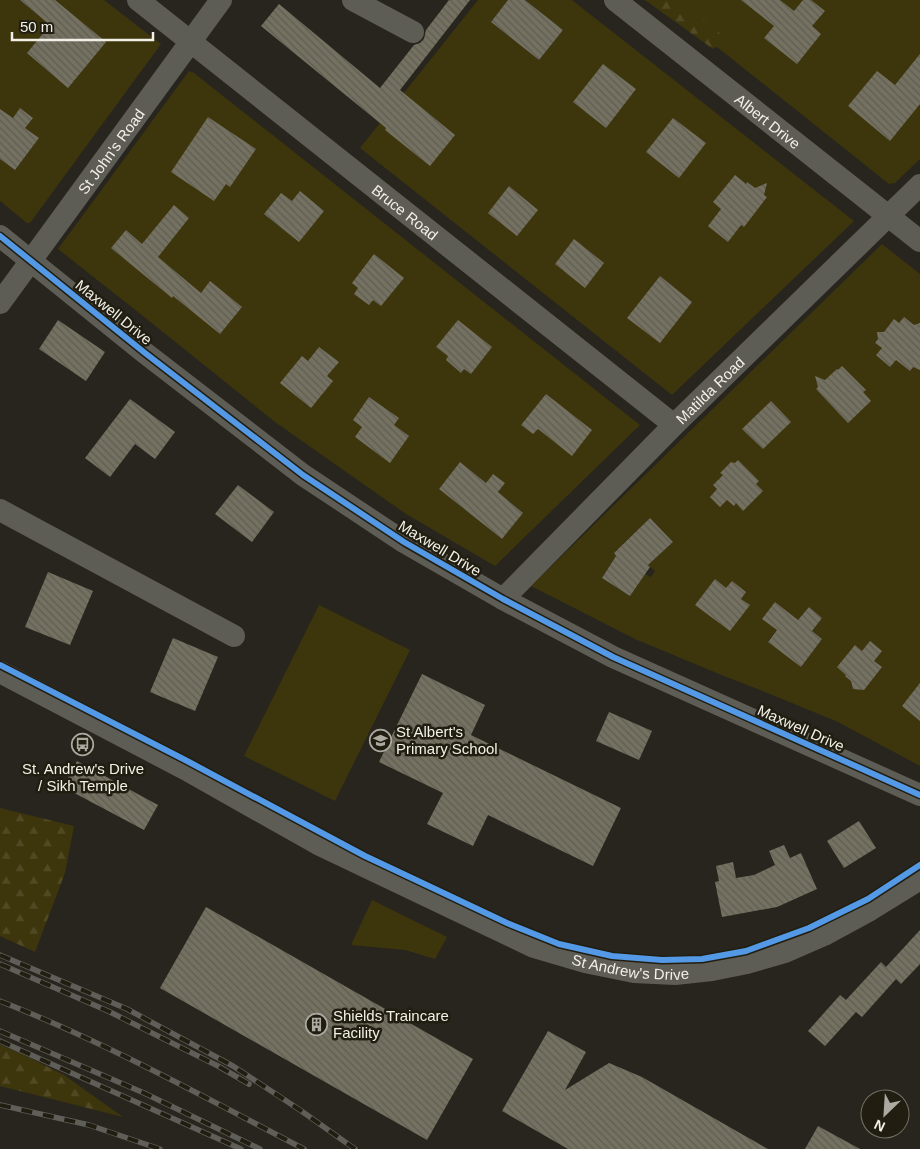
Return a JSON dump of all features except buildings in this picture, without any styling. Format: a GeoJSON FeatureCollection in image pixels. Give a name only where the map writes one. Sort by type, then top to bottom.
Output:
{"type":"FeatureCollection","features":[{"type":"Feature","properties":{"kind":"street","name":"Bruce Road"},"geometry":{"type":"LineString","coordinates":[[138,0],[674,425]]}},
{"type":"Feature","properties":{"kind":"street","name":"St John's Road"},"geometry":{"type":"LineString","coordinates":[[0,303],[221,0]]}},
{"type":"Feature","properties":{"kind":"street"},"geometry":{"type":"LineString","coordinates":[[353,0],[413,32]]}},
{"type":"Feature","properties":{"kind":"street","name":"Albert Drive"},"geometry":{"type":"LineString","coordinates":[[615,0],[920,242]]}},
{"type":"Feature","properties":{"kind":"street","name":"Matilda Road"},"geometry":{"type":"LineString","coordinates":[[503,599],[674,425],[920,185]]}},
{"type":"Feature","properties":{"kind":"street","name":"Maxwell Drive"},"geometry":{"type":"LineString","coordinates":[[0,236],[145,353],[303,475],[404,542],[503,599],[613,657],[920,794]]}},
{"type":"Feature","properties":{"kind":"street"},"geometry":{"type":"LineString","coordinates":[[0,510],[234,636]]}},
{"type":"Feature","properties":{"kind":"street","name":"St Andrew's Drive"},"geometry":{"type":"LineString","coordinates":[[0,672],[185,769],[318,844],[534,947],[586,962],[634,972],[675,974],[712,970],[747,963],[785,952],[824,935],[870,910],[920,879]]}},
{"type":"Feature","properties":{"kind":"green space"},"geometry":{"type":"Polygon","coordinates":[[[0,0],[20,0],[39,16],[52,0],[104,0],[161,44],[30,223],[27,223],[0,201],[0,159],[15,170],[39,138],[25,128],[32,117],[20,109],[13,118],[0,109],[0,0]]]}},
{"type":"Feature","properties":{"kind":"green space"},"geometry":{"type":"Polygon","coordinates":[[[478,0],[508,0],[491,22],[539,60],[563,30],[525,0],[572,0],[854,221],[672,395],[360,148],[478,0]]]}},
{"type":"Feature","properties":{"kind":"green space"},"geometry":{"type":"Polygon","coordinates":[[[645,0],[679,0],[727,39],[713,49],[645,0]]]}},
{"type":"Feature","properties":{"kind":"green space"},"geometry":{"type":"Polygon","coordinates":[[[658,0],[920,0],[920,159],[895,183],[889,184],[658,0]]]}},
{"type":"Feature","properties":{"kind":"green space"},"geometry":{"type":"Polygon","coordinates":[[[189,71],[194,73],[640,425],[495,566],[406,514],[275,422],[58,249],[189,71]],[[546,394],[521,425],[533,434],[538,429],[591,431],[546,394]],[[460,462],[439,489],[502,539],[523,513],[498,492],[504,483],[493,474],[486,483],[460,462]]]}},
{"type":"Feature","properties":{"kind":"green space"},"geometry":{"type":"Polygon","coordinates":[[[882,244],[920,274],[920,766],[838,722],[635,639],[531,586],[882,244]],[[650,518],[620,549],[616,550],[614,553],[616,556],[602,578],[630,596],[645,574],[651,577],[655,571],[648,565],[673,542],[650,518]],[[809,607],[798,620],[777,630],[768,641],[801,667],[822,639],[812,631],[822,618],[809,607]]]}},
{"type":"Feature","properties":{"kind":"green space"},"geometry":{"type":"Polygon","coordinates":[[[319,605],[410,650],[335,801],[244,756],[319,605]]]}},
{"type":"Feature","properties":{"kind":"green space"},"geometry":{"type":"Polygon","coordinates":[[[0,808],[74,826],[65,873],[35,952],[0,936],[0,808]]]}},
{"type":"Feature","properties":{"kind":"green space"},"geometry":{"type":"Polygon","coordinates":[[[372,900],[447,937],[435,959],[405,950],[351,945],[372,900]]]}},
{"type":"Feature","properties":{"kind":"green space"},"geometry":{"type":"Polygon","coordinates":[[[0,1045],[64,1075],[123,1117],[0,1086],[0,1045]]]}},
{"type":"Feature","properties":{"kind":"railway"},"geometry":{"type":"LineString","coordinates":[[0,955],[127,1009],[233,1066],[355,1149]]}},
{"type":"Feature","properties":{"kind":"railway"},"geometry":{"type":"LineString","coordinates":[[0,964],[108,1011],[218,1066],[249,1084]]}},
{"type":"Feature","properties":{"kind":"railway"},"geometry":{"type":"LineString","coordinates":[[0,1001],[116,1052],[304,1149]]}},
{"type":"Feature","properties":{"kind":"railway"},"geometry":{"type":"LineString","coordinates":[[0,1031],[144,1093],[260,1149]]}},
{"type":"Feature","properties":{"kind":"railway"},"geometry":{"type":"LineString","coordinates":[[0,1041],[241,1149]]}},
{"type":"Feature","properties":{"kind":"railway"},"geometry":{"type":"LineString","coordinates":[[0,1105],[89,1125],[160,1149]]}},
{"type":"Feature","properties":{"kind":"cycle path"},"geometry":{"type":"LineString","coordinates":[[0,236],[145,353],[303,475],[404,542],[503,599],[613,657],[920,795]]}},
{"type":"Feature","properties":{"kind":"cycle path"},"geometry":{"type":"LineString","coordinates":[[0,665],[189,762],[365,856],[507,923],[559,944],[612,956],[662,960],[702,959],[746,951],[809,928],[868,899],[920,865]]}},
{"type":"Feature","properties":{"kind":"place","name":"St Albert's Primary School"},"geometry":{"type":"Point","coordinates":[380,740]}},
{"type":"Feature","properties":{"kind":"place","name":"St. Andrew's Drive / Sikh Temple"},"geometry":{"type":"Point","coordinates":[83,745]}},
{"type":"Feature","properties":{"kind":"place","name":"Shields Traincare Facility"},"geometry":{"type":"Point","coordinates":[317,1024]}}]}
